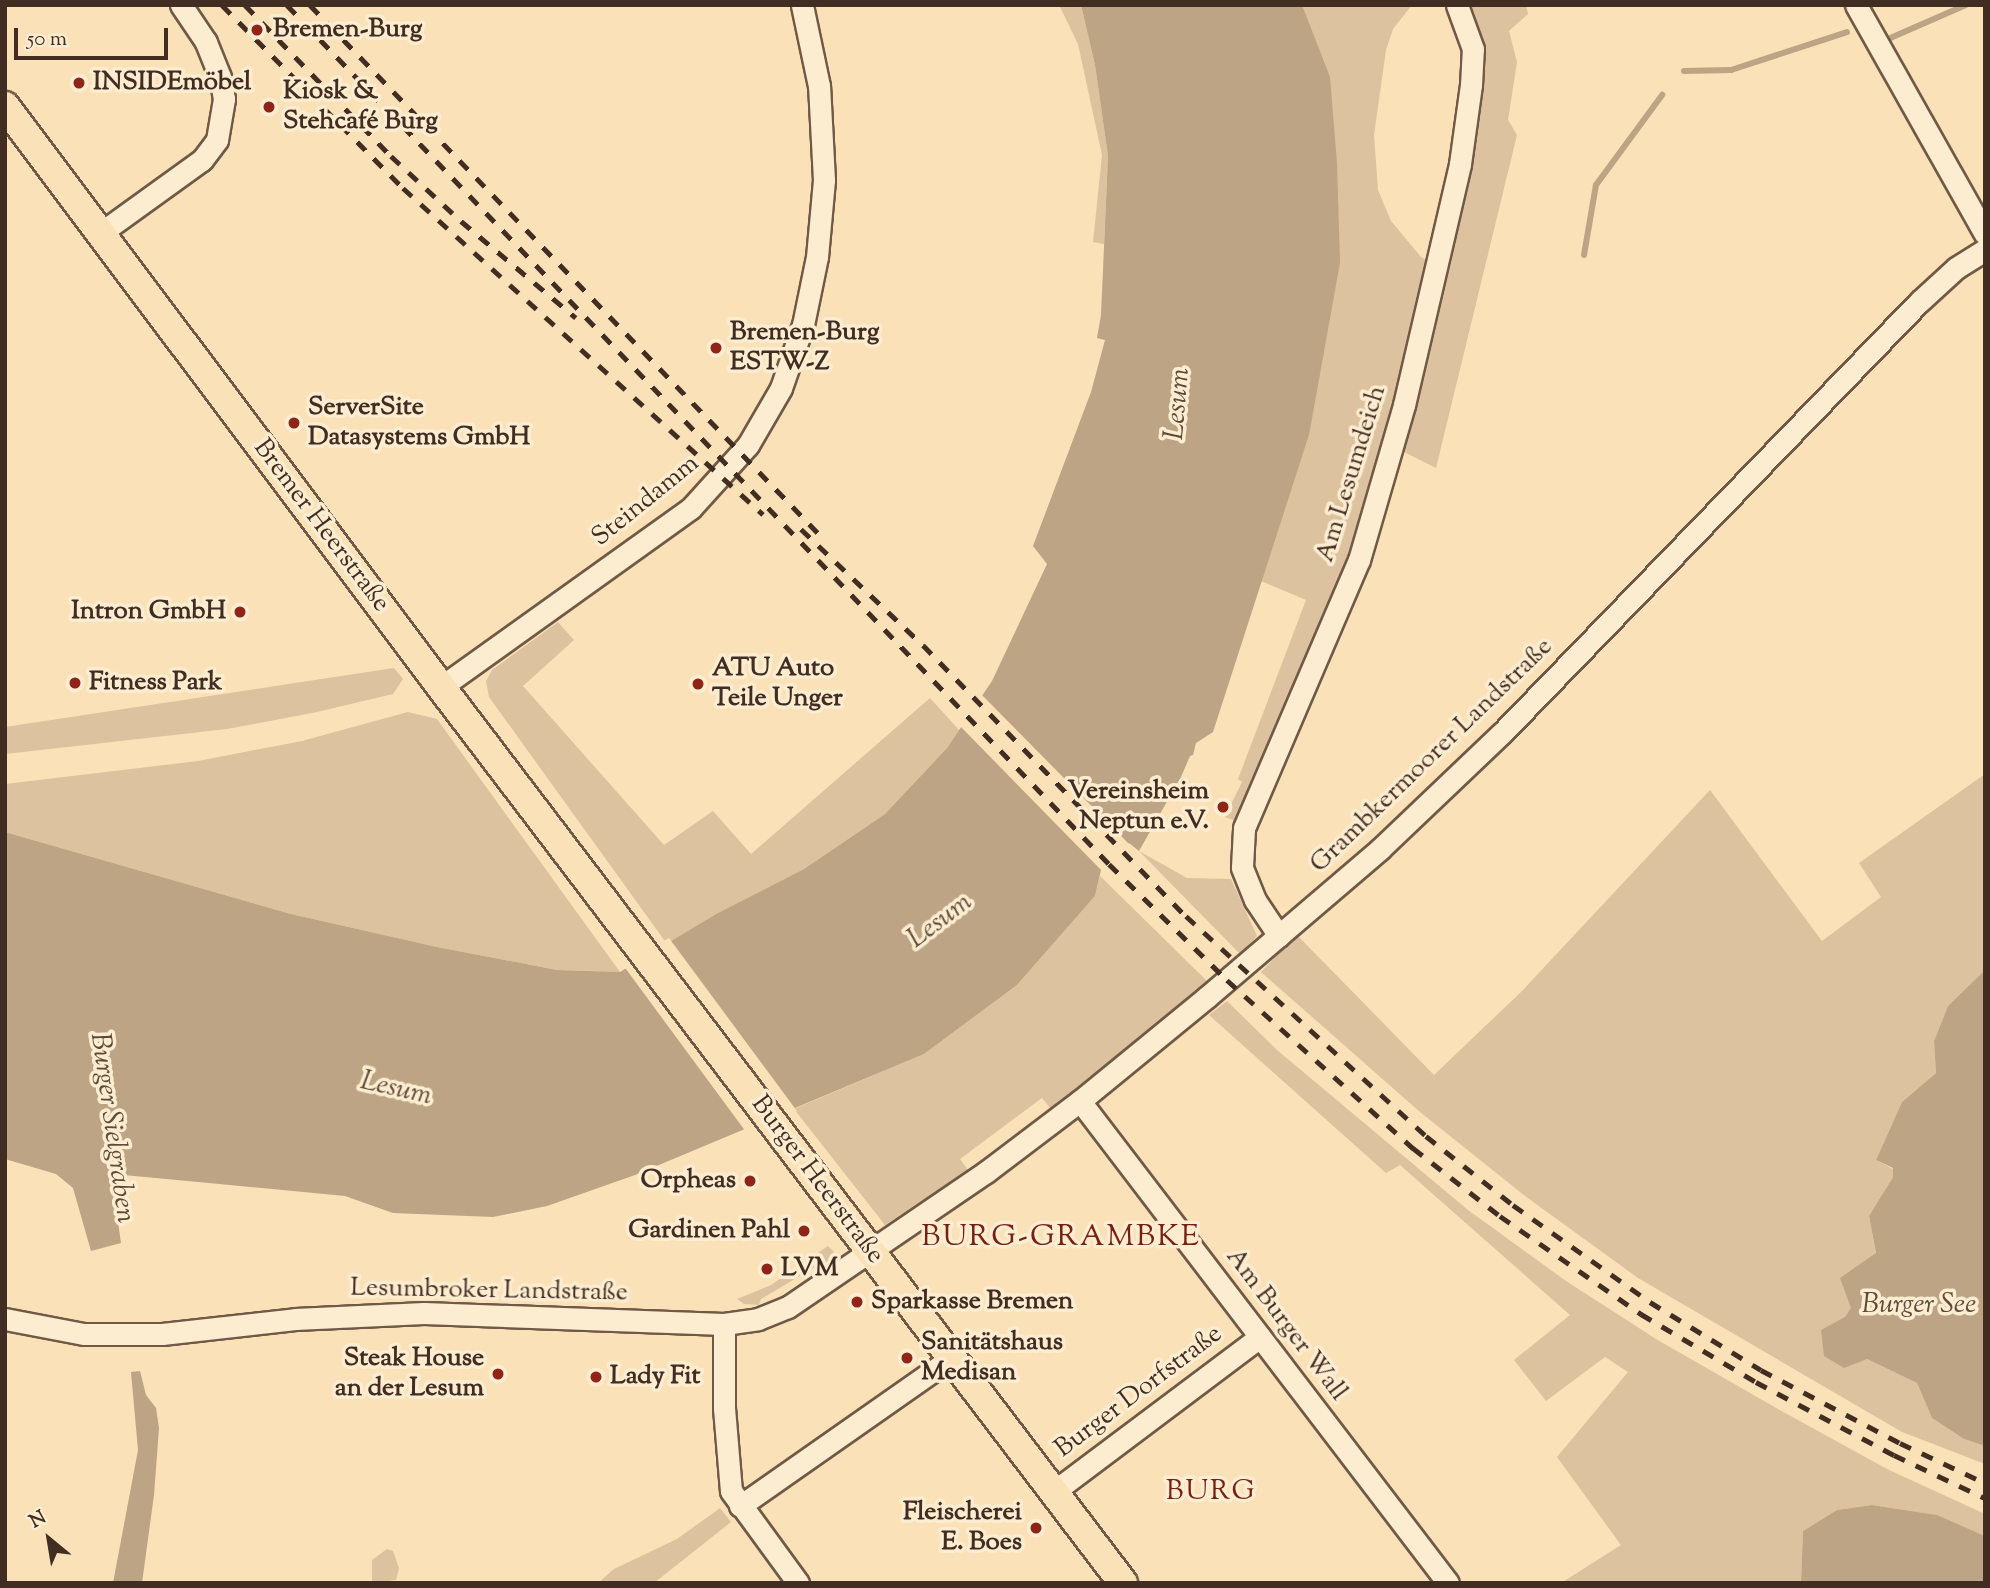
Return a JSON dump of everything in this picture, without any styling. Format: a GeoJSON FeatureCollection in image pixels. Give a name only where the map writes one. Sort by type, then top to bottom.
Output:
{"type":"FeatureCollection","features":[{"type":"Feature","properties":{"kind":"main road","name":"Bremer Heerstraße"},"geometry":{"type":"LineString","coordinates":[[5,106],[638,945]]}},
{"type":"Feature","properties":{"kind":"main road","name":"Burger Heerstraße"},"geometry":{"type":"LineString","coordinates":[[638,945],[1123,1583]]}},
{"type":"Feature","properties":{"kind":"street"},"geometry":{"type":"LineString","coordinates":[[102,232],[202,160],[217,140],[224,99],[219,77],[206,42],[181,5]]}},
{"type":"Feature","properties":{"kind":"street","name":"Steindamm"},"geometry":{"type":"LineString","coordinates":[[441,687],[691,508],[748,445],[781,388],[803,325],[817,257],[824,180],[819,86],[802,5]]}},
{"type":"Feature","properties":{"kind":"street","name":"Am Lesumdeich"},"geometry":{"type":"LineString","coordinates":[[1279,936],[1255,900],[1242,867],[1244,828],[1359,560],[1404,405],[1460,164],[1471,85],[1473,49],[1457,5]]}},
{"type":"Feature","properties":{"kind":"street"},"geometry":{"type":"LineString","coordinates":[[1856,5],[1985,234]]}},
{"type":"Feature","properties":{"kind":"street","name":"Grambkermoorer Landstraße"},"geometry":{"type":"LineString","coordinates":[[871,1251],[986,1172],[1080,1101],[1380,849],[1502,733],[1919,302],[1956,268],[1985,250]]}},
{"type":"Feature","properties":{"kind":"street","name":"Am Burger Wall"},"geometry":{"type":"LineString","coordinates":[[1080,1101],[1448,1583]]}},
{"type":"Feature","properties":{"kind":"street","name":"Lesumbroker Landstraße"},"geometry":{"type":"LineString","coordinates":[[5,1319],[85,1334],[162,1334],[295,1320],[424,1313],[724,1324],[758,1319],[788,1307],[871,1251]]}},
{"type":"Feature","properties":{"kind":"street"},"geometry":{"type":"LineString","coordinates":[[724,1324],[727,1450],[731,1491],[798,1583]]}},
{"type":"Feature","properties":{"kind":"street","name":"Burger Dorfstraße"},"geometry":{"type":"LineString","coordinates":[[1052,1493],[1260,1337]]}},
{"type":"Feature","properties":{"kind":"street"},"geometry":{"type":"LineString","coordinates":[[740,1506],[951,1358]]}},
{"type":"Feature","properties":{"kind":"shaded area"},"geometry":{"type":"Polygon","coordinates":[[[1059,5],[1081,5],[1095,65],[1108,156],[1104,244],[1093,242],[1102,155],[1078,44],[1059,5]]]}},
{"type":"Feature","properties":{"kind":"shaded area"},"geometry":{"type":"Polygon","coordinates":[[[1302,5],[1412,5],[1393,29],[1386,50],[1374,135],[1378,190],[1391,221],[1421,257],[1443,269],[1468,164],[1465,5],[1526,5],[1528,14],[1509,31],[1517,62],[1508,120],[1517,135],[1436,468],[1386,443],[1355,546],[1238,822],[1225,817],[1242,782],[1238,779],[1306,600],[1261,581],[1309,435],[1308,23],[1302,5]]]}},
{"type":"Feature","properties":{"kind":"shaded area"},"geometry":{"type":"Polygon","coordinates":[[[558,622],[574,640],[523,686],[664,845],[713,811],[751,854],[930,698],[959,730],[947,748],[885,814],[804,869],[716,914],[667,944],[489,697],[486,681],[492,670],[558,622]]]}},
{"type":"Feature","properties":{"kind":"shaded area"},"geometry":{"type":"Polygon","coordinates":[[[394,668],[403,679],[393,694],[317,712],[227,729],[5,754],[5,727],[394,668]]]}},
{"type":"Feature","properties":{"kind":"shaded area"},"geometry":{"type":"Polygon","coordinates":[[[408,712],[437,719],[620,972],[557,970],[437,947],[291,914],[5,832],[5,784],[198,761],[302,741],[408,712]]]}},
{"type":"Feature","properties":{"kind":"shaded area"},"geometry":{"type":"Polygon","coordinates":[[[1985,774],[1985,970],[1948,1006],[1934,1041],[1936,1073],[1902,1102],[1876,1160],[1893,1169],[1893,1177],[1869,1216],[1876,1254],[1841,1278],[1852,1308],[1845,1317],[1867,1359],[1917,1383],[1932,1418],[1964,1439],[1985,1446],[1985,1464],[1902,1432],[1638,1278],[1525,1196],[1420,1112],[1261,972],[1297,935],[1434,1075],[1521,992],[1710,790],[1822,941],[1881,897],[1859,863],[1985,774]]]}},
{"type":"Feature","properties":{"kind":"shaded area"},"geometry":{"type":"Polygon","coordinates":[[[1139,851],[1187,878],[1231,879],[1257,936],[1240,954],[1139,851]]]}},
{"type":"Feature","properties":{"kind":"shaded area"},"geometry":{"type":"Polygon","coordinates":[[[1100,876],[1207,981],[1051,1109],[1042,1098],[960,1159],[968,1170],[885,1225],[794,1109],[924,1054],[1017,985],[1095,896],[1100,876]]]}},
{"type":"Feature","properties":{"kind":"shaded area"},"geometry":{"type":"Polygon","coordinates":[[[1227,1001],[1277,1050],[1468,1210],[1566,1281],[1656,1339],[1778,1409],[1887,1469],[1985,1514],[1985,1536],[1936,1515],[1872,1505],[1837,1510],[1803,1531],[1801,1583],[1561,1583],[1621,1545],[1557,1457],[1628,1372],[1605,1357],[1546,1401],[1514,1360],[1570,1315],[1400,1165],[1386,1173],[1209,1015],[1227,1001]]]}},
{"type":"Feature","properties":{"kind":"shaded area"},"geometry":{"type":"Polygon","coordinates":[[[828,1246],[834,1252],[825,1266],[813,1268],[761,1299],[759,1305],[744,1304],[737,1299],[771,1285],[828,1246]]]}},
{"type":"Feature","properties":{"kind":"shaded area"},"geometry":{"type":"Polygon","coordinates":[[[720,1508],[731,1522],[654,1583],[598,1583],[614,1569],[677,1539],[720,1508]]]}},
{"type":"Feature","properties":{"kind":"shaded area"},"geometry":{"type":"Polygon","coordinates":[[[387,1549],[393,1551],[399,1568],[396,1580],[372,1583],[372,1560],[387,1549]]]}},
{"type":"Feature","properties":{"kind":"water"},"geometry":{"type":"Polygon","coordinates":[[[1081,5],[1302,5],[1330,77],[1337,163],[1340,263],[1309,435],[1213,732],[1196,743],[1193,755],[1190,756],[1139,851],[1129,843],[1101,870],[1095,896],[1017,985],[924,1054],[635,1175],[547,1206],[493,1217],[393,1213],[345,1196],[124,1175],[114,1194],[121,1243],[91,1251],[73,1188],[56,1174],[5,1159],[5,832],[291,914],[437,947],[557,970],[620,972],[716,914],[804,869],[885,814],[947,748],[992,681],[1047,564],[1033,546],[1091,392],[1105,340],[1097,338],[1101,315],[1108,156],[1095,65],[1081,5]]]}},
{"type":"Feature","properties":{"kind":"water","name":"Burger See"},"geometry":{"type":"Polygon","coordinates":[[[1985,970],[1985,1446],[1964,1439],[1932,1418],[1917,1383],[1867,1359],[1844,1368],[1824,1356],[1821,1330],[1845,1317],[1851,1308],[1840,1278],[1876,1253],[1869,1216],[1893,1177],[1893,1168],[1876,1160],[1902,1102],[1936,1073],[1934,1041],[1948,1006],[1985,970]]]}},
{"type":"Feature","properties":{"kind":"water"},"geometry":{"type":"Polygon","coordinates":[[[140,1371],[146,1395],[156,1408],[159,1428],[154,1495],[142,1583],[113,1583],[138,1450],[131,1372],[140,1371]]]}},
{"type":"Feature","properties":{"kind":"water"},"geometry":{"type":"Polygon","coordinates":[[[1872,1505],[1937,1515],[1985,1536],[1985,1583],[1801,1583],[1803,1531],[1837,1510],[1872,1505]]]}},
{"type":"Feature","properties":{"kind":"pier"},"geometry":{"type":"Polygon","coordinates":[[[980,693],[1129,844],[1102,871],[959,725],[980,693]]]}},
{"type":"Feature","properties":{"kind":"pier"},"geometry":{"type":"Polygon","coordinates":[[[669,938],[797,1111],[746,1132],[623,965],[669,938]]]}},
{"type":"Feature","properties":{"kind":"waterway"},"geometry":{"type":"LineString","coordinates":[[1888,39],[1966,5]]}},
{"type":"Feature","properties":{"kind":"waterway"},"geometry":{"type":"LineString","coordinates":[[1684,71],[1731,70],[1847,32]]}},
{"type":"Feature","properties":{"kind":"waterway"},"geometry":{"type":"LineString","coordinates":[[1584,255],[1596,185],[1662,95]]}},
{"type":"Feature","properties":{"kind":"railway"},"geometry":{"type":"LineString","coordinates":[[222,5],[403,188],[763,514]]}},
{"type":"Feature","properties":{"kind":"railway"},"geometry":{"type":"LineString","coordinates":[[245,5],[391,156],[461,221],[576,318]]}},
{"type":"Feature","properties":{"kind":"railway"},"geometry":{"type":"LineString","coordinates":[[287,5],[1109,864],[1227,980],[1413,1148],[1500,1216],[1641,1314],[1756,1382],[1894,1455],[1985,1498]]}},
{"type":"Feature","properties":{"kind":"railway"},"geometry":{"type":"LineString","coordinates":[[310,5],[818,533]]}},
{"type":"Feature","properties":{"kind":"railway"},"geometry":{"type":"LineString","coordinates":[[801,529],[923,645],[1186,916],[1426,1136],[1513,1205],[1650,1302],[1761,1370],[1900,1443],[1985,1483]]}},
{"type":"Feature","properties":{"kind":"place","name":"Bremen-Burg"},"geometry":{"type":"Point","coordinates":[257,30]}},
{"type":"Feature","properties":{"kind":"place","name":"INSIDEmöbel"},"geometry":{"type":"Point","coordinates":[79,83]}},
{"type":"Feature","properties":{"kind":"place","name":"Kiosk & Stehcafé Burg"},"geometry":{"type":"Point","coordinates":[269,107]}},
{"type":"Feature","properties":{"kind":"place","name":"Bremen-Burg ESTW-Z"},"geometry":{"type":"Point","coordinates":[716,348]}},
{"type":"Feature","properties":{"kind":"place","name":"ServerSite Datasystems GmbH"},"geometry":{"type":"Point","coordinates":[294,423]}},
{"type":"Feature","properties":{"kind":"place","name":"Intron GmbH"},"geometry":{"type":"Point","coordinates":[240,612]}},
{"type":"Feature","properties":{"kind":"place","name":"Fitness Park"},"geometry":{"type":"Point","coordinates":[75,683]}},
{"type":"Feature","properties":{"kind":"place","name":"ATU Auto Teile Unger"},"geometry":{"type":"Point","coordinates":[698,684]}},
{"type":"Feature","properties":{"kind":"place","name":"Vereinsheim Neptun e.V."},"geometry":{"type":"Point","coordinates":[1223,807]}},
{"type":"Feature","properties":{"kind":"place","name":"Orpheas"},"geometry":{"type":"Point","coordinates":[750,1181]}},
{"type":"Feature","properties":{"kind":"place","name":"Gardinen Pahl"},"geometry":{"type":"Point","coordinates":[804,1231]}},
{"type":"Feature","properties":{"kind":"place","name":"LVM"},"geometry":{"type":"Point","coordinates":[767,1269]}},
{"type":"Feature","properties":{"kind":"place","name":"Sparkasse Bremen"},"geometry":{"type":"Point","coordinates":[857,1302]}},
{"type":"Feature","properties":{"kind":"place","name":"Sanitätshaus Medisan"},"geometry":{"type":"Point","coordinates":[907,1358]}},
{"type":"Feature","properties":{"kind":"place","name":"Steak House an der Lesum"},"geometry":{"type":"Point","coordinates":[498,1374]}},
{"type":"Feature","properties":{"kind":"place","name":"Lady Fit"},"geometry":{"type":"Point","coordinates":[596,1377]}},
{"type":"Feature","properties":{"kind":"place","name":"Fleischerei E. Boes"},"geometry":{"type":"Point","coordinates":[1036,1528]}},
{"type":"Feature","properties":{"kind":"district","name":"BURG-GRAMBKE"},"geometry":{"type":"Point","coordinates":[1061,1238]}},
{"type":"Feature","properties":{"kind":"district","name":"BURG"},"geometry":{"type":"Point","coordinates":[1211,1492]}},
{"type":"Feature","properties":{"kind":"water label","name":"Lesum"},"geometry":{"type":"Point","coordinates":[1178,404]}},
{"type":"Feature","properties":{"kind":"water label","name":"Lesum"},"geometry":{"type":"Point","coordinates":[940,921]}},
{"type":"Feature","properties":{"kind":"water label","name":"Lesum"},"geometry":{"type":"Point","coordinates":[396,1089]}},
{"type":"Feature","properties":{"kind":"water label","name":"Burger Sielgraben"},"geometry":{"type":"Point","coordinates":[112,1128]}}]}
